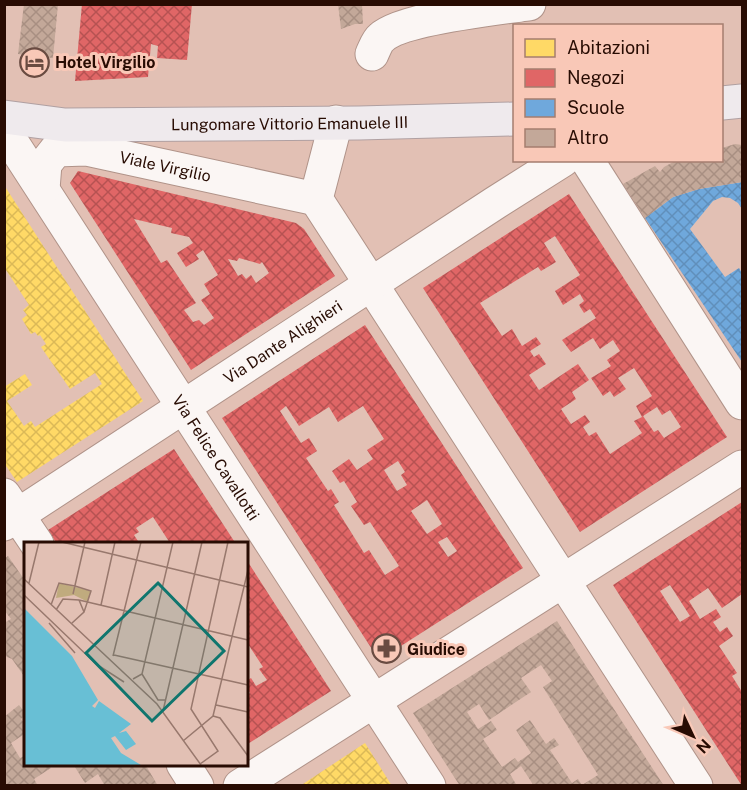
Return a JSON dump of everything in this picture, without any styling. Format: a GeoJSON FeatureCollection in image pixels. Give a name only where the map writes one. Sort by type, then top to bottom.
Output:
{"type":"FeatureCollection","features":[{"type":"Feature","properties":{"kind":"main road"},"geometry":{"type":"LineString","coordinates":[[723,103],[742,101]]}},
{"type":"Feature","properties":{"kind":"main road","name":"Lungomare Vittorio Emanuele III"},"geometry":{"type":"LineString","coordinates":[[4,117],[65,125],[513,119]]}},
{"type":"Feature","properties":{"kind":"street"},"geometry":{"type":"LineString","coordinates":[[372,54],[380,38],[400,28],[477,10],[529,4]]}},
{"type":"Feature","properties":{"kind":"street"},"geometry":{"type":"LineString","coordinates":[[336,122],[316,199],[696,786]]}},
{"type":"Feature","properties":{"kind":"street","name":"Via Felice Cavallotti"},"geometry":{"type":"LineString","coordinates":[[4,130],[429,786]]}},
{"type":"Feature","properties":{"kind":"street","name":"Viale Virgilio"},"geometry":{"type":"LineString","coordinates":[[43,189],[45,164],[56,150],[86,149],[316,199]]}},
{"type":"Feature","properties":{"kind":"street","name":"Via Dante Alighieri"},"geometry":{"type":"LineString","coordinates":[[9,511],[184,407],[495,202],[560,162]]}},
{"type":"Feature","properties":{"kind":"street"},"geometry":{"type":"LineString","coordinates":[[588,162],[742,403]]}},
{"type":"Feature","properties":{"kind":"street"},"geometry":{"type":"LineString","coordinates":[[240,786],[742,467]]}},
{"type":"Feature","properties":{"kind":"street"},"geometry":{"type":"LineString","coordinates":[[9,511],[35,542]]}},
{"type":"Feature","properties":{"kind":"street"},"geometry":{"type":"LineString","coordinates":[[184,766],[196,786]]}},
{"type":"Feature","properties":{"kind":"building: Abitazioni"},"geometry":{"type":"Polygon","coordinates":[[[4,185],[143,401],[17,482],[4,463],[4,387],[25,374],[32,385],[7,401],[24,426],[31,421],[35,427],[102,384],[95,373],[70,389],[41,347],[46,344],[40,335],[38,336],[35,332],[31,334],[22,319],[27,315],[23,310],[29,305],[4,267],[4,185]]]}},
{"type":"Feature","properties":{"kind":"building: Abitazioni"},"geometry":{"type":"Polygon","coordinates":[[[365,743],[392,786],[300,786],[365,743]]]}},
{"type":"Feature","properties":{"kind":"building: Negozi"},"geometry":{"type":"Polygon","coordinates":[[[82,4],[192,4],[187,60],[157,58],[158,46],[151,44],[148,77],[75,81],[82,4]]]}},
{"type":"Feature","properties":{"kind":"building: Negozi"},"geometry":{"type":"Polygon","coordinates":[[[78,171],[296,223],[304,229],[335,276],[191,370],[70,183],[78,171]],[[134,219],[161,263],[167,260],[196,303],[184,310],[193,322],[199,320],[204,325],[214,318],[201,300],[210,294],[204,284],[218,275],[203,250],[196,255],[199,259],[186,267],[177,253],[193,243],[189,237],[171,233],[172,228],[134,219]],[[239,258],[237,261],[228,259],[238,276],[242,274],[246,279],[251,275],[256,283],[269,273],[262,262],[260,264],[239,258]]]}},
{"type":"Feature","properties":{"kind":"building: Negozi"},"geometry":{"type":"Polygon","coordinates":[[[569,194],[727,437],[580,532],[423,288],[569,194]],[[555,236],[544,243],[556,262],[541,271],[538,267],[480,303],[502,336],[512,329],[522,346],[536,337],[541,344],[530,351],[534,357],[539,354],[546,364],[529,375],[539,390],[578,364],[589,380],[572,392],[576,399],[561,409],[571,424],[585,415],[590,422],[583,427],[589,436],[596,432],[610,454],[642,433],[634,421],[642,417],[636,406],[652,396],[634,368],[618,378],[626,389],[614,397],[610,391],[603,396],[591,378],[611,366],[607,360],[620,351],[613,340],[600,349],[593,338],[571,352],[562,340],[596,318],[590,309],[584,313],[579,305],[584,301],[580,294],[563,305],[555,291],[580,275],[555,236]],[[657,407],[643,416],[654,432],[658,430],[664,438],[681,427],[670,410],[662,415],[657,407]]]}},
{"type":"Feature","properties":{"kind":"building: Negozi"},"geometry":{"type":"Polygon","coordinates":[[[365,325],[523,568],[379,660],[222,418],[365,325]],[[286,406],[280,411],[301,443],[309,438],[317,451],[306,458],[328,491],[331,489],[339,502],[334,505],[364,553],[369,550],[385,575],[399,566],[370,522],[364,525],[351,506],[357,502],[344,481],[340,483],[332,471],[349,459],[357,470],[373,459],[367,450],[384,439],[363,406],[338,422],[329,407],[299,426],[286,406]],[[398,461],[384,470],[397,491],[407,485],[401,475],[405,472],[398,461]],[[427,500],[411,511],[427,534],[442,524],[427,500]],[[447,537],[438,542],[448,557],[457,551],[447,537]]]}},
{"type":"Feature","properties":{"kind":"building: Negozi"},"geometry":{"type":"Polygon","coordinates":[[[174,449],[235,542],[169,542],[153,517],[136,528],[139,532],[134,535],[139,542],[56,542],[48,530],[174,449]]]}},
{"type":"Feature","properties":{"kind":"building: Negozi"},"geometry":{"type":"Polygon","coordinates":[[[742,502],[742,594],[722,608],[708,588],[689,601],[700,619],[716,609],[721,617],[713,622],[720,632],[727,627],[733,636],[719,646],[737,673],[732,676],[742,692],[742,786],[613,585],[742,502]],[[670,585],[660,591],[680,622],[690,616],[670,585]]]}},
{"type":"Feature","properties":{"kind":"building: Negozi"},"geometry":{"type":"Polygon","coordinates":[[[248,562],[331,691],[248,744],[248,694],[250,693],[248,680],[251,678],[256,686],[267,680],[259,669],[263,667],[248,644],[248,562]]]}},
{"type":"Feature","properties":{"kind":"building: Scuole"},"geometry":{"type":"Polygon","coordinates":[[[742,182],[742,209],[730,198],[722,197],[713,201],[690,229],[725,277],[739,268],[742,273],[742,362],[645,218],[673,197],[699,189],[742,182]]]}},
{"type":"Feature","properties":{"kind":"building: Altro"},"geometry":{"type":"Polygon","coordinates":[[[24,4],[58,4],[53,58],[18,54],[24,4]]]}},
{"type":"Feature","properties":{"kind":"building: Altro"},"geometry":{"type":"Polygon","coordinates":[[[338,4],[362,4],[363,24],[341,29],[338,4]]]}},
{"type":"Feature","properties":{"kind":"building: Altro"},"geometry":{"type":"Polygon","coordinates":[[[735,144],[742,145],[742,182],[699,189],[673,197],[645,218],[623,184],[655,166],[660,172],[673,162],[723,162],[723,148],[735,144]]]}},
{"type":"Feature","properties":{"kind":"building: Altro"},"geometry":{"type":"Polygon","coordinates":[[[8,556],[24,579],[24,676],[12,659],[4,654],[4,623],[11,619],[4,610],[4,559],[8,556]]]}},
{"type":"Feature","properties":{"kind":"building: Altro"},"geometry":{"type":"Polygon","coordinates":[[[557,621],[664,786],[603,786],[602,784],[599,786],[534,786],[521,766],[510,774],[517,786],[460,786],[413,713],[557,621]],[[541,665],[521,678],[531,692],[489,720],[479,704],[467,712],[478,729],[491,721],[497,730],[483,739],[502,767],[515,758],[518,762],[531,753],[516,730],[530,720],[546,744],[554,738],[559,745],[550,750],[572,783],[578,779],[582,785],[598,775],[543,687],[552,681],[541,665]]]}},
{"type":"Feature","properties":{"kind":"building: Altro"},"geometry":{"type":"Polygon","coordinates":[[[19,705],[24,711],[21,719],[24,723],[24,734],[11,743],[20,758],[24,756],[24,766],[50,766],[51,768],[34,779],[38,786],[4,786],[4,717],[19,705]]]}},
{"type":"Feature","properties":{"kind":"building: Altro"},"geometry":{"type":"Polygon","coordinates":[[[74,766],[146,766],[158,786],[105,786],[98,774],[85,783],[74,766]]]}},
{"type":"Feature","properties":{"kind":"place","name":"Hotel Virgilio"},"geometry":{"type":"Point","coordinates":[34,62]}},
{"type":"Feature","properties":{"kind":"place","name":"Giudice"},"geometry":{"type":"Point","coordinates":[386,649]}}]}
